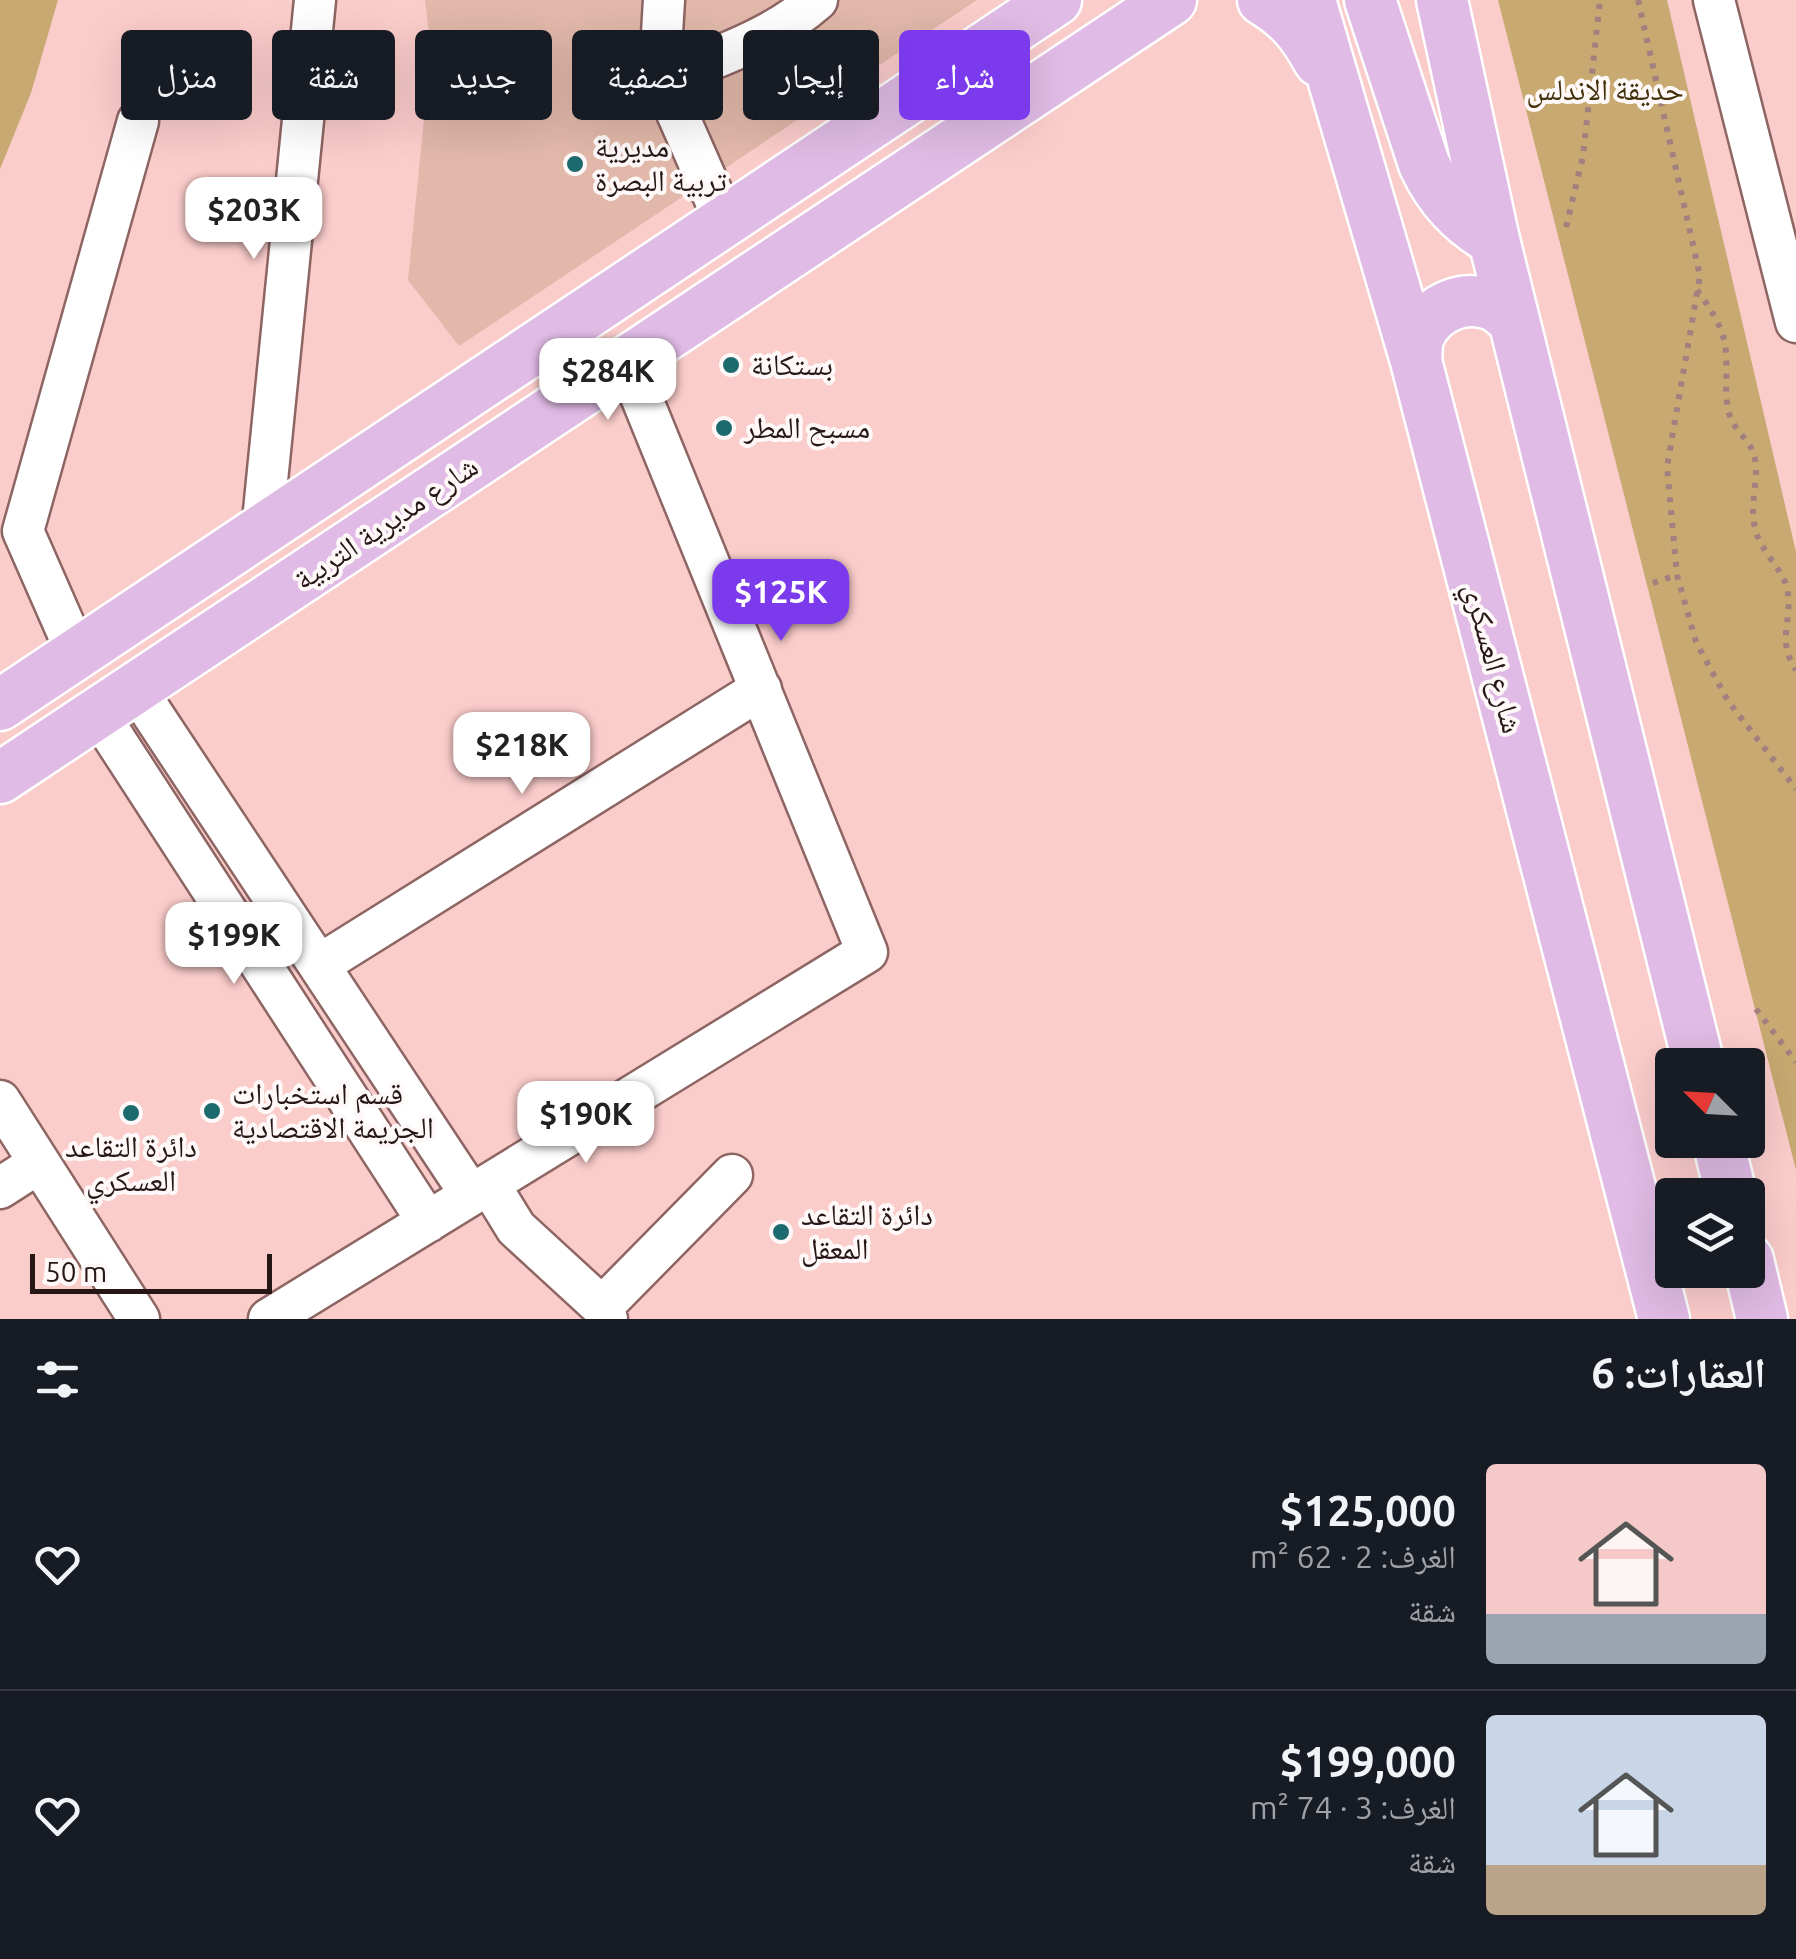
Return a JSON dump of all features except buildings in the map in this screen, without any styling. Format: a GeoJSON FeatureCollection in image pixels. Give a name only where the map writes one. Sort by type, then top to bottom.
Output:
{"type":"FeatureCollection","features":[{"type":"Feature","properties":{"kind":"main road","name":"شارع مديرية التربية"},"geometry":{"type":"LineString","coordinates":[[0,706],[1056,0]]}},
{"type":"Feature","properties":{"kind":"main road","name":"شارع مديرية التربية"},"geometry":{"type":"LineString","coordinates":[[0,778],[1171,0]]}},
{"type":"Feature","properties":{"kind":"main road"},"geometry":{"type":"LineString","coordinates":[[1263,0],[1288,16],[1308,40],[1341,104]]}},
{"type":"Feature","properties":{"kind":"main road","name":"شارع العسكري"},"geometry":{"type":"LineString","coordinates":[[1310,0],[1416,361],[1664,1319]]}},
{"type":"Feature","properties":{"kind":"main road"},"geometry":{"type":"LineString","coordinates":[[1370,0],[1432,183],[1459,216],[1494,240]]}},
{"type":"Feature","properties":{"kind":"main road"},"geometry":{"type":"LineString","coordinates":[[1442,0],[1494,240],[1695,1048]]}},
{"type":"Feature","properties":{"kind":"main road"},"geometry":{"type":"LineString","coordinates":[[1416,361],[1418,338],[1431,318],[1450,304],[1473,300],[1496,306],[1514,321]]}},
{"type":"Feature","properties":{"kind":"main road"},"geometry":{"type":"LineString","coordinates":[[1755,1288],[1762,1319]]}},
{"type":"Feature","properties":{"kind":"street"},"geometry":{"type":"LineString","coordinates":[[262,531],[315,0]]}},
{"type":"Feature","properties":{"kind":"street"},"geometry":{"type":"LineString","coordinates":[[662,30],[664,0]]}},
{"type":"Feature","properties":{"kind":"street"},"geometry":{"type":"LineString","coordinates":[[723,53],[799,16],[816,0]]}},
{"type":"Feature","properties":{"kind":"street"},"geometry":{"type":"LineString","coordinates":[[1714,0],[1796,322]]}},
{"type":"Feature","properties":{"kind":"street"},"geometry":{"type":"LineString","coordinates":[[680,120],[725,222]]}},
{"type":"Feature","properties":{"kind":"street"},"geometry":{"type":"LineString","coordinates":[[76,654],[23,532],[138,121]]}},
{"type":"Feature","properties":{"kind":"street"},"geometry":{"type":"LineString","coordinates":[[269,1319],[867,952],[627,362]]}},
{"type":"Feature","properties":{"kind":"street"},"geometry":{"type":"LineString","coordinates":[[319,965],[761,689]]}},
{"type":"Feature","properties":{"kind":"street"},"geometry":{"type":"LineString","coordinates":[[118,702],[319,965],[480,1190],[604,1313],[732,1175]]}},
{"type":"Feature","properties":{"kind":"street"},"geometry":{"type":"LineString","coordinates":[[118,702],[314,1046],[428,1222]]}},
{"type":"Feature","properties":{"kind":"street"},"geometry":{"type":"LineString","coordinates":[[314,1046],[357,1022]]}},
{"type":"Feature","properties":{"kind":"street"},"geometry":{"type":"LineString","coordinates":[[0,1102],[140,1319]]}},
{"type":"Feature","properties":{"kind":"street"},"geometry":{"type":"LineString","coordinates":[[0,1188],[39,1163]]}},
{"type":"Feature","properties":{"kind":"path"},"geometry":{"type":"LineString","coordinates":[[1566,227],[1583,156],[1600,0]]}},
{"type":"Feature","properties":{"kind":"path"},"geometry":{"type":"LineString","coordinates":[[1638,0],[1700,276],[1666,467],[1676,576],[1696,642],[1728,702],[1796,790]]}},
{"type":"Feature","properties":{"kind":"path"},"geometry":{"type":"LineString","coordinates":[[1697,290],[1714,313],[1725,344],[1732,422],[1749,442],[1755,457],[1753,524],[1764,552],[1786,584],[1788,618],[1784,641],[1796,670]]}},
{"type":"Feature","properties":{"kind":"path"},"geometry":{"type":"LineString","coordinates":[[1652,583],[1676,576]]}},
{"type":"Feature","properties":{"kind":"path"},"geometry":{"type":"LineString","coordinates":[[1756,1009],[1796,1062]]}},
{"type":"Feature","properties":{"kind":"green space"},"geometry":{"type":"Polygon","coordinates":[[[0,0],[58,0],[31,93],[0,169],[0,0]]]}},
{"type":"Feature","properties":{"kind":"green space","name":"حديقة الاندلس"},"geometry":{"type":"Polygon","coordinates":[[[1498,0],[1667,0],[1796,552],[1796,1170],[1498,0]]]}},
{"type":"Feature","properties":{"kind":"place","name":"مديرية تربية البصرة"},"geometry":{"type":"Point","coordinates":[575,164]}},
{"type":"Feature","properties":{"kind":"place","name":"بستكانة"},"geometry":{"type":"Point","coordinates":[731,365]}},
{"type":"Feature","properties":{"kind":"place","name":"مسبح المطر"},"geometry":{"type":"Point","coordinates":[724,428]}},
{"type":"Feature","properties":{"kind":"place","name":"قسم استخبارات الجريمة الاقتصادية"},"geometry":{"type":"Point","coordinates":[212,1111]}},
{"type":"Feature","properties":{"kind":"place","name":"دائرة التقاعد العسكري"},"geometry":{"type":"Point","coordinates":[131,1113]}},
{"type":"Feature","properties":{"kind":"place","name":"دائرة التقاعد المعقل"},"geometry":{"type":"Point","coordinates":[781,1232]}}]}
